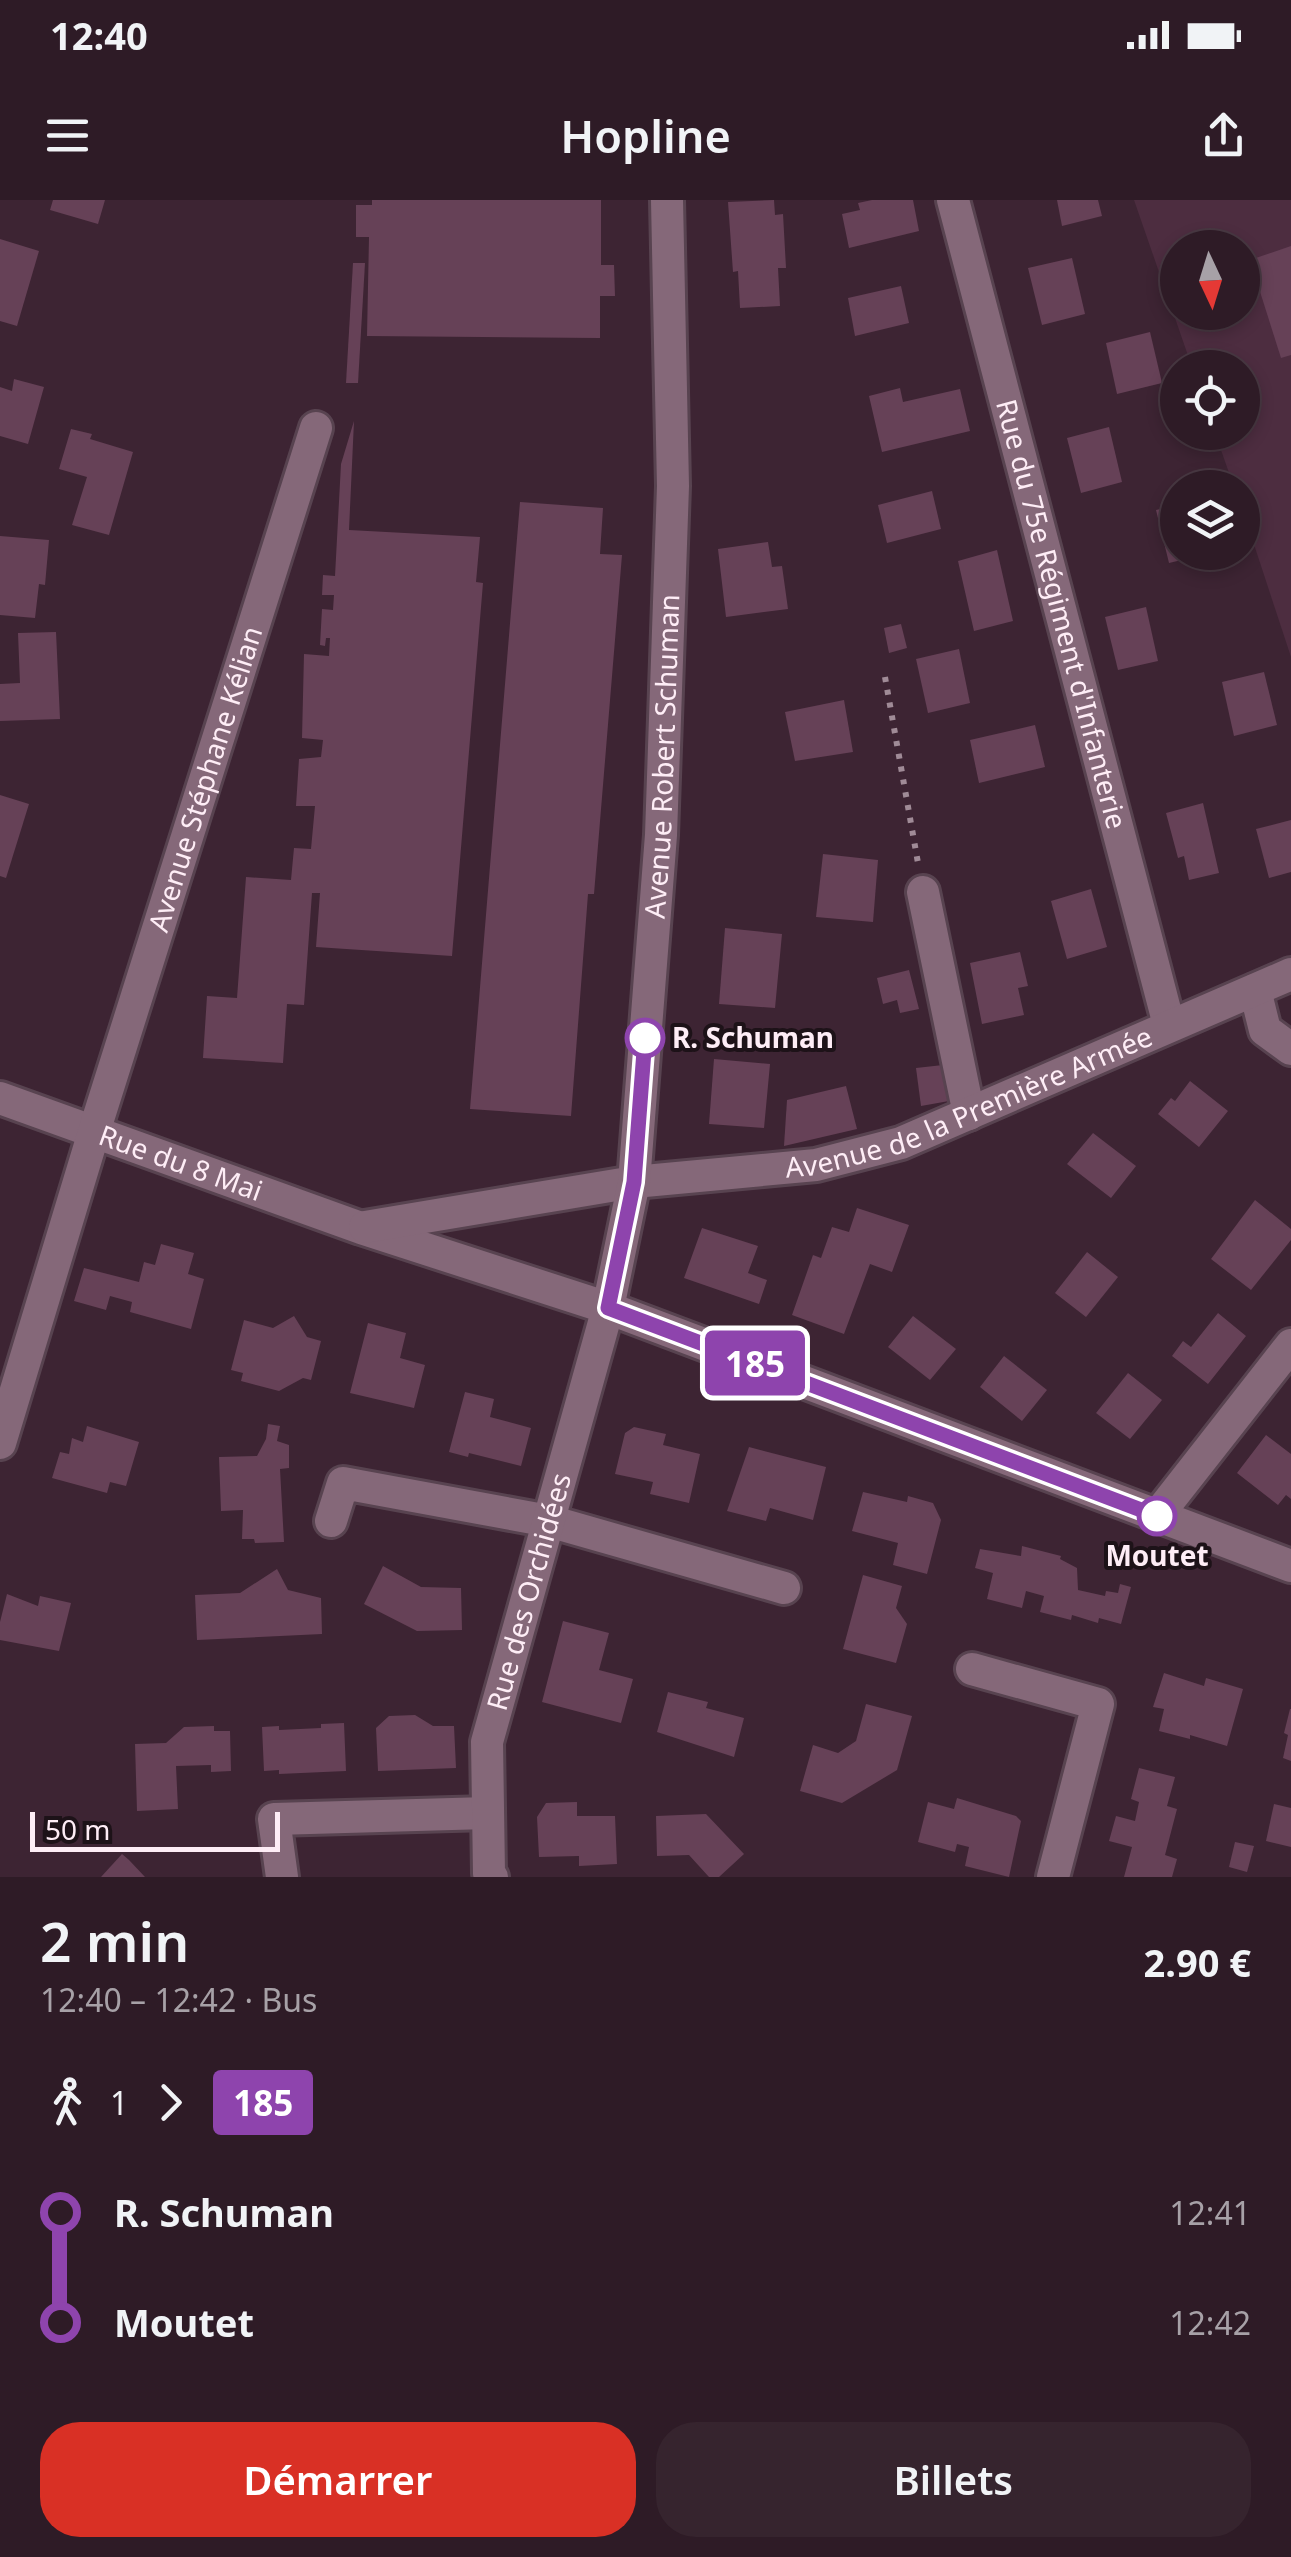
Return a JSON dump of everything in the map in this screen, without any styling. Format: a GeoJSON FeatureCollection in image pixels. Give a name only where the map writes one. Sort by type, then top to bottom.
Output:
{"type":"FeatureCollection","features":[{"type":"Feature","properties":{"kind":"street","name":"Avenue Robert Schuman"},"geometry":{"type":"LineString","coordinates":[[608,1308],[634,1182],[661,835],[672,486],[667,200]]}},
{"type":"Feature","properties":{"kind":"street","name":"Rue du 75e Régiment d'Infanterie"},"geometry":{"type":"LineString","coordinates":[[953,200],[1169,1025]]}},
{"type":"Feature","properties":{"kind":"street","name":"Avenue Stéphane Kélian"},"geometry":{"type":"LineString","coordinates":[[0,1443],[316,428]]}},
{"type":"Feature","properties":{"kind":"street"},"geometry":{"type":"LineString","coordinates":[[923,892],[969,1114]]}},
{"type":"Feature","properties":{"kind":"street","name":"Avenue de la Première Armée"},"geometry":{"type":"LineString","coordinates":[[360,1228],[634,1182],[816,1165],[901,1144],[1291,974]]}},
{"type":"Feature","properties":{"kind":"street"},"geometry":{"type":"LineString","coordinates":[[1255,990],[1264,1030],[1291,1049]]}},
{"type":"Feature","properties":{"kind":"street","name":"Rue du 8 Mai"},"geometry":{"type":"LineString","coordinates":[[0,1098],[360,1228],[608,1308],[1291,1566]]}},
{"type":"Feature","properties":{"kind":"street","name":"Rue des Orchidées"},"geometry":{"type":"LineString","coordinates":[[492,1877],[487,1742],[608,1308]]}},
{"type":"Feature","properties":{"kind":"street"},"geometry":{"type":"LineString","coordinates":[[1157,1516],[1291,1344]]}},
{"type":"Feature","properties":{"kind":"street"},"geometry":{"type":"LineString","coordinates":[[331,1522],[343,1483],[549,1521],[784,1588]]}},
{"type":"Feature","properties":{"kind":"street"},"geometry":{"type":"LineString","coordinates":[[972,1670],[1098,1704],[1054,1877]]}},
{"type":"Feature","properties":{"kind":"street"},"geometry":{"type":"LineString","coordinates":[[282,1877],[274,1819],[488,1813]]}},
{"type":"Feature","properties":{"kind":"path"},"geometry":{"type":"LineString","coordinates":[[885,678],[923,892]]}},
{"type":"Feature","properties":{"kind":"shaded area"},"geometry":{"type":"Polygon","coordinates":[[[1134,200],[1291,200],[1291,657],[1260,563],[1260,470],[1228,470],[1221,450],[1260,450],[1260,350],[1186,350],[1179,330],[1260,330],[1260,230],[1160,230],[1160,275],[1134,200]]]}},
{"type":"Feature","properties":{"kind":"building"},"geometry":{"type":"Polygon","coordinates":[[[53,200],[105,200],[98,224],[50,210],[53,200]]]}},
{"type":"Feature","properties":{"kind":"building"},"geometry":{"type":"Polygon","coordinates":[[[372,200],[601,200],[601,265],[614,265],[615,296],[600,296],[600,338],[367,336],[369,237],[356,237],[356,205],[372,205],[372,200]]]}},
{"type":"Feature","properties":{"kind":"building"},"geometry":{"type":"Polygon","coordinates":[[[774,200],[775,215],[783,214],[786,268],[778,268],[780,306],[740,308],[728,202],[774,200]]]}},
{"type":"Feature","properties":{"kind":"building"},"geometry":{"type":"Polygon","coordinates":[[[913,200],[919,231],[849,248],[842,214],[860,210],[858,203],[913,200]]]}},
{"type":"Feature","properties":{"kind":"building"},"geometry":{"type":"Polygon","coordinates":[[[1057,200],[1098,200],[1102,216],[1062,226],[1057,200]]]}},
{"type":"Feature","properties":{"kind":"building"},"geometry":{"type":"Polygon","coordinates":[[[0,239],[39,251],[17,326],[0,321],[0,239]]]}},
{"type":"Feature","properties":{"kind":"building"},"geometry":{"type":"Polygon","coordinates":[[[1291,246],[1291,355],[1281,358],[1260,292],[1260,257],[1291,246]]]}},
{"type":"Feature","properties":{"kind":"building"},"geometry":{"type":"Polygon","coordinates":[[[1072,258],[1085,314],[1042,325],[1028,268],[1072,258]]]}},
{"type":"Feature","properties":{"kind":"building"},"geometry":{"type":"Polygon","coordinates":[[[353,263],[365,263],[358,383],[346,383],[353,263]]]}},
{"type":"Feature","properties":{"kind":"building"},"geometry":{"type":"Polygon","coordinates":[[[901,286],[909,323],[855,336],[848,298],[901,286]]]}},
{"type":"Feature","properties":{"kind":"building"},"geometry":{"type":"Polygon","coordinates":[[[1150,332],[1160,383],[1117,394],[1106,343],[1150,332]]]}},
{"type":"Feature","properties":{"kind":"building"},"geometry":{"type":"Polygon","coordinates":[[[14,379],[44,387],[28,444],[0,436],[0,387],[12,391],[14,379]]]}},
{"type":"Feature","properties":{"kind":"building"},"geometry":{"type":"Polygon","coordinates":[[[900,388],[903,402],[960,389],[970,431],[882,452],[869,396],[900,388]]]}},
{"type":"Feature","properties":{"kind":"building"},"geometry":{"type":"Polygon","coordinates":[[[354,421],[349,530],[480,537],[476,582],[483,583],[452,956],[316,947],[320,893],[312,893],[304,1005],[287,1004],[283,1063],[203,1058],[207,996],[237,998],[246,877],[291,880],[294,848],[311,849],[315,806],[296,806],[299,759],[321,757],[323,740],[302,738],[304,654],[329,656],[330,638],[326,638],[325,646],[320,645],[322,609],[333,610],[334,595],[322,595],[323,575],[335,576],[341,464],[354,421]]]}},
{"type":"Feature","properties":{"kind":"building"},"geometry":{"type":"Polygon","coordinates":[[[1109,427],[1122,482],[1081,493],[1067,438],[1109,427]]]}},
{"type":"Feature","properties":{"kind":"building"},"geometry":{"type":"Polygon","coordinates":[[[71,429],[133,452],[109,535],[72,525],[87,477],[59,469],[71,429]]]}},
{"type":"Feature","properties":{"kind":"building"},"geometry":{"type":"Polygon","coordinates":[[[932,491],[941,529],[887,543],[878,505],[932,491]]]}},
{"type":"Feature","properties":{"kind":"building"},"geometry":{"type":"Polygon","coordinates":[[[520,502],[603,508],[600,554],[622,555],[594,894],[588,894],[571,1116],[470,1109],[520,502]]]}},
{"type":"Feature","properties":{"kind":"building"},"geometry":{"type":"Polygon","coordinates":[[[0,536],[49,540],[45,585],[39,584],[35,618],[0,615],[0,536]]]}},
{"type":"Feature","properties":{"kind":"building"},"geometry":{"type":"Polygon","coordinates":[[[768,542],[772,567],[782,566],[788,609],[726,617],[718,549],[768,542]]]}},
{"type":"Feature","properties":{"kind":"building"},"geometry":{"type":"Polygon","coordinates":[[[997,550],[1013,621],[974,631],[958,561],[997,550]]]}},
{"type":"Feature","properties":{"kind":"building"},"geometry":{"type":"Polygon","coordinates":[[[1146,607],[1158,661],[1118,670],[1105,617],[1146,607]]]}},
{"type":"Feature","properties":{"kind":"building"},"geometry":{"type":"Polygon","coordinates":[[[901,624],[907,648],[889,653],[884,628],[901,624]]]}},
{"type":"Feature","properties":{"kind":"building"},"geometry":{"type":"Polygon","coordinates":[[[56,632],[60,719],[0,721],[0,684],[20,683],[18,633],[56,632]]]}},
{"type":"Feature","properties":{"kind":"building"},"geometry":{"type":"Polygon","coordinates":[[[959,649],[970,703],[928,713],[916,659],[959,649]]]}},
{"type":"Feature","properties":{"kind":"building"},"geometry":{"type":"Polygon","coordinates":[[[1264,672],[1277,725],[1234,736],[1222,682],[1264,672]]]}},
{"type":"Feature","properties":{"kind":"building"},"geometry":{"type":"Polygon","coordinates":[[[844,700],[853,752],[795,761],[785,712],[844,700]]]}},
{"type":"Feature","properties":{"kind":"building"},"geometry":{"type":"Polygon","coordinates":[[[1035,725],[1045,767],[979,783],[970,740],[1035,725]]]}},
{"type":"Feature","properties":{"kind":"building"},"geometry":{"type":"Polygon","coordinates":[[[0,795],[29,804],[6,878],[0,876],[0,795]]]}},
{"type":"Feature","properties":{"kind":"building"},"geometry":{"type":"Polygon","coordinates":[[[1203,803],[1219,873],[1189,880],[1184,856],[1178,858],[1166,813],[1203,803]]]}},
{"type":"Feature","properties":{"kind":"building"},"geometry":{"type":"Polygon","coordinates":[[[1291,820],[1291,872],[1269,878],[1256,829],[1291,820]]]}},
{"type":"Feature","properties":{"kind":"building"},"geometry":{"type":"Polygon","coordinates":[[[823,854],[878,860],[873,922],[816,917],[823,854]]]}},
{"type":"Feature","properties":{"kind":"building"},"geometry":{"type":"Polygon","coordinates":[[[1091,889],[1107,947],[1067,959],[1051,901],[1091,889]]]}},
{"type":"Feature","properties":{"kind":"building"},"geometry":{"type":"Polygon","coordinates":[[[725,928],[782,934],[775,1008],[719,1004],[725,928]]]}},
{"type":"Feature","properties":{"kind":"building"},"geometry":{"type":"Polygon","coordinates":[[[1020,952],[1028,986],[1018,988],[1024,1015],[982,1024],[970,963],[1020,952]]]}},
{"type":"Feature","properties":{"kind":"building"},"geometry":{"type":"Polygon","coordinates":[[[909,970],[919,1009],[900,1013],[897,1000],[883,1004],[877,978],[909,970]]]}},
{"type":"Feature","properties":{"kind":"building"},"geometry":{"type":"Polygon","coordinates":[[[714,1059],[770,1064],[764,1128],[709,1124],[714,1059]]]}},
{"type":"Feature","properties":{"kind":"building"},"geometry":{"type":"Polygon","coordinates":[[[943,1065],[949,1101],[921,1106],[916,1068],[943,1065]]]}},
{"type":"Feature","properties":{"kind":"building"},"geometry":{"type":"Polygon","coordinates":[[[1190,1081],[1228,1111],[1199,1147],[1158,1114],[1171,1098],[1175,1101],[1190,1081]]]}},
{"type":"Feature","properties":{"kind":"building"},"geometry":{"type":"Polygon","coordinates":[[[846,1086],[857,1129],[784,1146],[787,1100],[846,1086]]]}},
{"type":"Feature","properties":{"kind":"building"},"geometry":{"type":"Polygon","coordinates":[[[1093,1133],[1136,1166],[1111,1198],[1067,1164],[1093,1133]]]}},
{"type":"Feature","properties":{"kind":"building"},"geometry":{"type":"Polygon","coordinates":[[[1255,1200],[1291,1229],[1291,1240],[1251,1290],[1211,1259],[1255,1200]]]}},
{"type":"Feature","properties":{"kind":"building"},"geometry":{"type":"Polygon","coordinates":[[[857,1208],[909,1225],[892,1272],[870,1264],[844,1334],[792,1315],[813,1255],[821,1258],[832,1227],[849,1232],[857,1208]]]}},
{"type":"Feature","properties":{"kind":"building"},"geometry":{"type":"Polygon","coordinates":[[[702,1228],[758,1246],[748,1273],[767,1280],[759,1304],[684,1278],[702,1228]]]}},
{"type":"Feature","properties":{"kind":"building"},"geometry":{"type":"Polygon","coordinates":[[[161,1244],[194,1253],[188,1274],[204,1279],[191,1329],[130,1312],[132,1302],[110,1296],[106,1310],[74,1301],[84,1268],[139,1282],[144,1262],[155,1265],[161,1244]]]}},
{"type":"Feature","properties":{"kind":"building"},"geometry":{"type":"Polygon","coordinates":[[[1087,1252],[1118,1277],[1086,1317],[1055,1293],[1087,1252]]]}},
{"type":"Feature","properties":{"kind":"building"},"geometry":{"type":"Polygon","coordinates":[[[1218,1313],[1246,1336],[1208,1384],[1172,1356],[1183,1341],[1191,1347],[1218,1313]]]}},
{"type":"Feature","properties":{"kind":"building"},"geometry":{"type":"Polygon","coordinates":[[[294,1316],[307,1337],[321,1341],[311,1380],[303,1378],[279,1391],[241,1381],[243,1373],[231,1370],[244,1320],[273,1328],[294,1316]]]}},
{"type":"Feature","properties":{"kind":"building"},"geometry":{"type":"Polygon","coordinates":[[[913,1316],[956,1349],[930,1380],[888,1347],[913,1316]]]}},
{"type":"Feature","properties":{"kind":"building"},"geometry":{"type":"Polygon","coordinates":[[[368,1323],[406,1333],[400,1358],[425,1365],[414,1408],[350,1393],[368,1323]]]}},
{"type":"Feature","properties":{"kind":"building"},"geometry":{"type":"Polygon","coordinates":[[[1004,1356],[1047,1390],[1022,1421],[980,1387],[1004,1356]]]}},
{"type":"Feature","properties":{"kind":"building"},"geometry":{"type":"Polygon","coordinates":[[[1128,1373],[1162,1400],[1130,1439],[1096,1413],[1128,1373]]]}},
{"type":"Feature","properties":{"kind":"building"},"geometry":{"type":"Polygon","coordinates":[[[465,1392],[494,1399],[490,1417],[531,1428],[521,1466],[449,1452],[465,1392]]]}},
{"type":"Feature","properties":{"kind":"building"},"geometry":{"type":"Polygon","coordinates":[[[268,1424],[280,1426],[277,1441],[289,1445],[289,1468],[280,1469],[284,1542],[255,1543],[254,1539],[242,1539],[243,1510],[221,1511],[219,1457],[257,1456],[268,1424]]]}},
{"type":"Feature","properties":{"kind":"building"},"geometry":{"type":"Polygon","coordinates":[[[87,1426],[139,1442],[126,1486],[110,1482],[107,1493],[52,1478],[60,1452],[69,1454],[72,1438],[83,1442],[87,1426]]]}},
{"type":"Feature","properties":{"kind":"building"},"geometry":{"type":"Polygon","coordinates":[[[634,1427],[666,1434],[663,1445],[700,1454],[689,1503],[650,1494],[653,1482],[615,1474],[625,1433],[634,1427]]]}},
{"type":"Feature","properties":{"kind":"building"},"geometry":{"type":"Polygon","coordinates":[[[1266,1435],[1291,1454],[1291,1499],[1286,1495],[1278,1505],[1237,1473],[1266,1435]]]}},
{"type":"Feature","properties":{"kind":"building"},"geometry":{"type":"Polygon","coordinates":[[[749,1447],[826,1467],[813,1520],[770,1508],[766,1521],[727,1511],[749,1447]]]}},
{"type":"Feature","properties":{"kind":"building"},"geometry":{"type":"Polygon","coordinates":[[[863,1492],[907,1502],[908,1496],[933,1503],[941,1520],[927,1574],[893,1565],[898,1543],[852,1531],[863,1492]]]}},
{"type":"Feature","properties":{"kind":"building"},"geometry":{"type":"Polygon","coordinates":[[[1022,1546],[1061,1556],[1077,1568],[1078,1590],[1105,1596],[1106,1591],[1118,1593],[1120,1584],[1131,1587],[1121,1624],[1099,1618],[1098,1623],[1072,1615],[1071,1620],[1040,1612],[1044,1596],[1026,1591],[1022,1608],[987,1599],[993,1573],[975,1568],[980,1549],[1021,1556],[1022,1546]]]}},
{"type":"Feature","properties":{"kind":"building"},"geometry":{"type":"Polygon","coordinates":[[[383,1566],[421,1587],[461,1588],[462,1630],[417,1631],[364,1604],[383,1566]]]}},
{"type":"Feature","properties":{"kind":"building"},"geometry":{"type":"Polygon","coordinates":[[[277,1569],[288,1590],[321,1598],[322,1634],[197,1640],[195,1595],[240,1593],[277,1569]]]}},
{"type":"Feature","properties":{"kind":"building"},"geometry":{"type":"Polygon","coordinates":[[[863,1575],[902,1586],[896,1608],[907,1624],[896,1663],[843,1649],[863,1575]]]}},
{"type":"Feature","properties":{"kind":"building"},"geometry":{"type":"Polygon","coordinates":[[[7,1594],[38,1606],[40,1596],[71,1603],[59,1651],[0,1640],[7,1594]]]}},
{"type":"Feature","properties":{"kind":"building"},"geometry":{"type":"Polygon","coordinates":[[[563,1621],[609,1633],[599,1670],[633,1679],[621,1723],[542,1702],[563,1621]]]}},
{"type":"Feature","properties":{"kind":"building"},"geometry":{"type":"Polygon","coordinates":[[[1164,1673],[1204,1686],[1206,1678],[1243,1689],[1227,1746],[1159,1731],[1164,1709],[1153,1707],[1164,1673]]]}},
{"type":"Feature","properties":{"kind":"building"},"geometry":{"type":"Polygon","coordinates":[[[668,1692],[708,1702],[706,1708],[744,1718],[734,1757],[657,1732],[668,1692]]]}},
{"type":"Feature","properties":{"kind":"building"},"geometry":{"type":"Polygon","coordinates":[[[866,1704],[912,1716],[897,1770],[842,1803],[800,1791],[813,1745],[838,1753],[856,1741],[866,1704]]]}},
{"type":"Feature","properties":{"kind":"building"},"geometry":{"type":"Polygon","coordinates":[[[1291,1709],[1291,1761],[1283,1758],[1291,1709]]]}},
{"type":"Feature","properties":{"kind":"building"},"geometry":{"type":"Polygon","coordinates":[[[415,1715],[433,1726],[454,1726],[456,1768],[378,1771],[376,1728],[389,1716],[415,1715]]]}},
{"type":"Feature","properties":{"kind":"building"},"geometry":{"type":"Polygon","coordinates":[[[344,1723],[346,1771],[264,1771],[262,1727],[321,1728],[321,1724],[344,1723]]]}},
{"type":"Feature","properties":{"kind":"building"},"geometry":{"type":"Polygon","coordinates":[[[214,1726],[214,1731],[230,1731],[231,1771],[211,1772],[211,1765],[176,1766],[178,1809],[137,1811],[135,1744],[166,1743],[184,1727],[214,1726]]]}},
{"type":"Feature","properties":{"kind":"building"},"geometry":{"type":"Polygon","coordinates":[[[1139,1768],[1175,1777],[1167,1806],[1177,1809],[1165,1855],[1177,1859],[1172,1877],[1124,1877],[1132,1847],[1109,1841],[1116,1816],[1135,1821],[1139,1802],[1131,1799],[1139,1768]]]}},
{"type":"Feature","properties":{"kind":"building"},"geometry":{"type":"Polygon","coordinates":[[[957,1798],[1016,1816],[1021,1821],[1009,1877],[965,1866],[969,1847],[957,1844],[955,1852],[918,1842],[928,1802],[954,1809],[957,1798]]]}},
{"type":"Feature","properties":{"kind":"building"},"geometry":{"type":"Polygon","coordinates":[[[577,1802],[577,1816],[615,1816],[617,1864],[579,1866],[579,1856],[539,1857],[537,1817],[546,1803],[577,1802]]]}},
{"type":"Feature","properties":{"kind":"building"},"geometry":{"type":"Polygon","coordinates":[[[1274,1804],[1291,1808],[1291,1847],[1266,1841],[1274,1804]]]}},
{"type":"Feature","properties":{"kind":"building"},"geometry":{"type":"Polygon","coordinates":[[[706,1814],[744,1854],[719,1877],[709,1877],[689,1855],[657,1856],[656,1816],[706,1814]]]}},
{"type":"Feature","properties":{"kind":"building"},"geometry":{"type":"Polygon","coordinates":[[[1235,1842],[1254,1846],[1247,1872],[1229,1867],[1235,1842]]]}},
{"type":"Feature","properties":{"kind":"building"},"geometry":{"type":"Polygon","coordinates":[[[122,1854],[129,1860],[145,1877],[101,1877],[122,1854]]]}},
{"type":"Feature","properties":{"kind":"bus line","name":"185"},"geometry":{"type":"LineString","coordinates":[[645,1038],[634,1182],[608,1308],[1157,1516]]}},
{"type":"Feature","properties":{"kind":"place","name":"R. Schuman"},"geometry":{"type":"Point","coordinates":[645,1038]}},
{"type":"Feature","properties":{"kind":"place","name":"Moutet"},"geometry":{"type":"Point","coordinates":[1157,1516]}}]}
